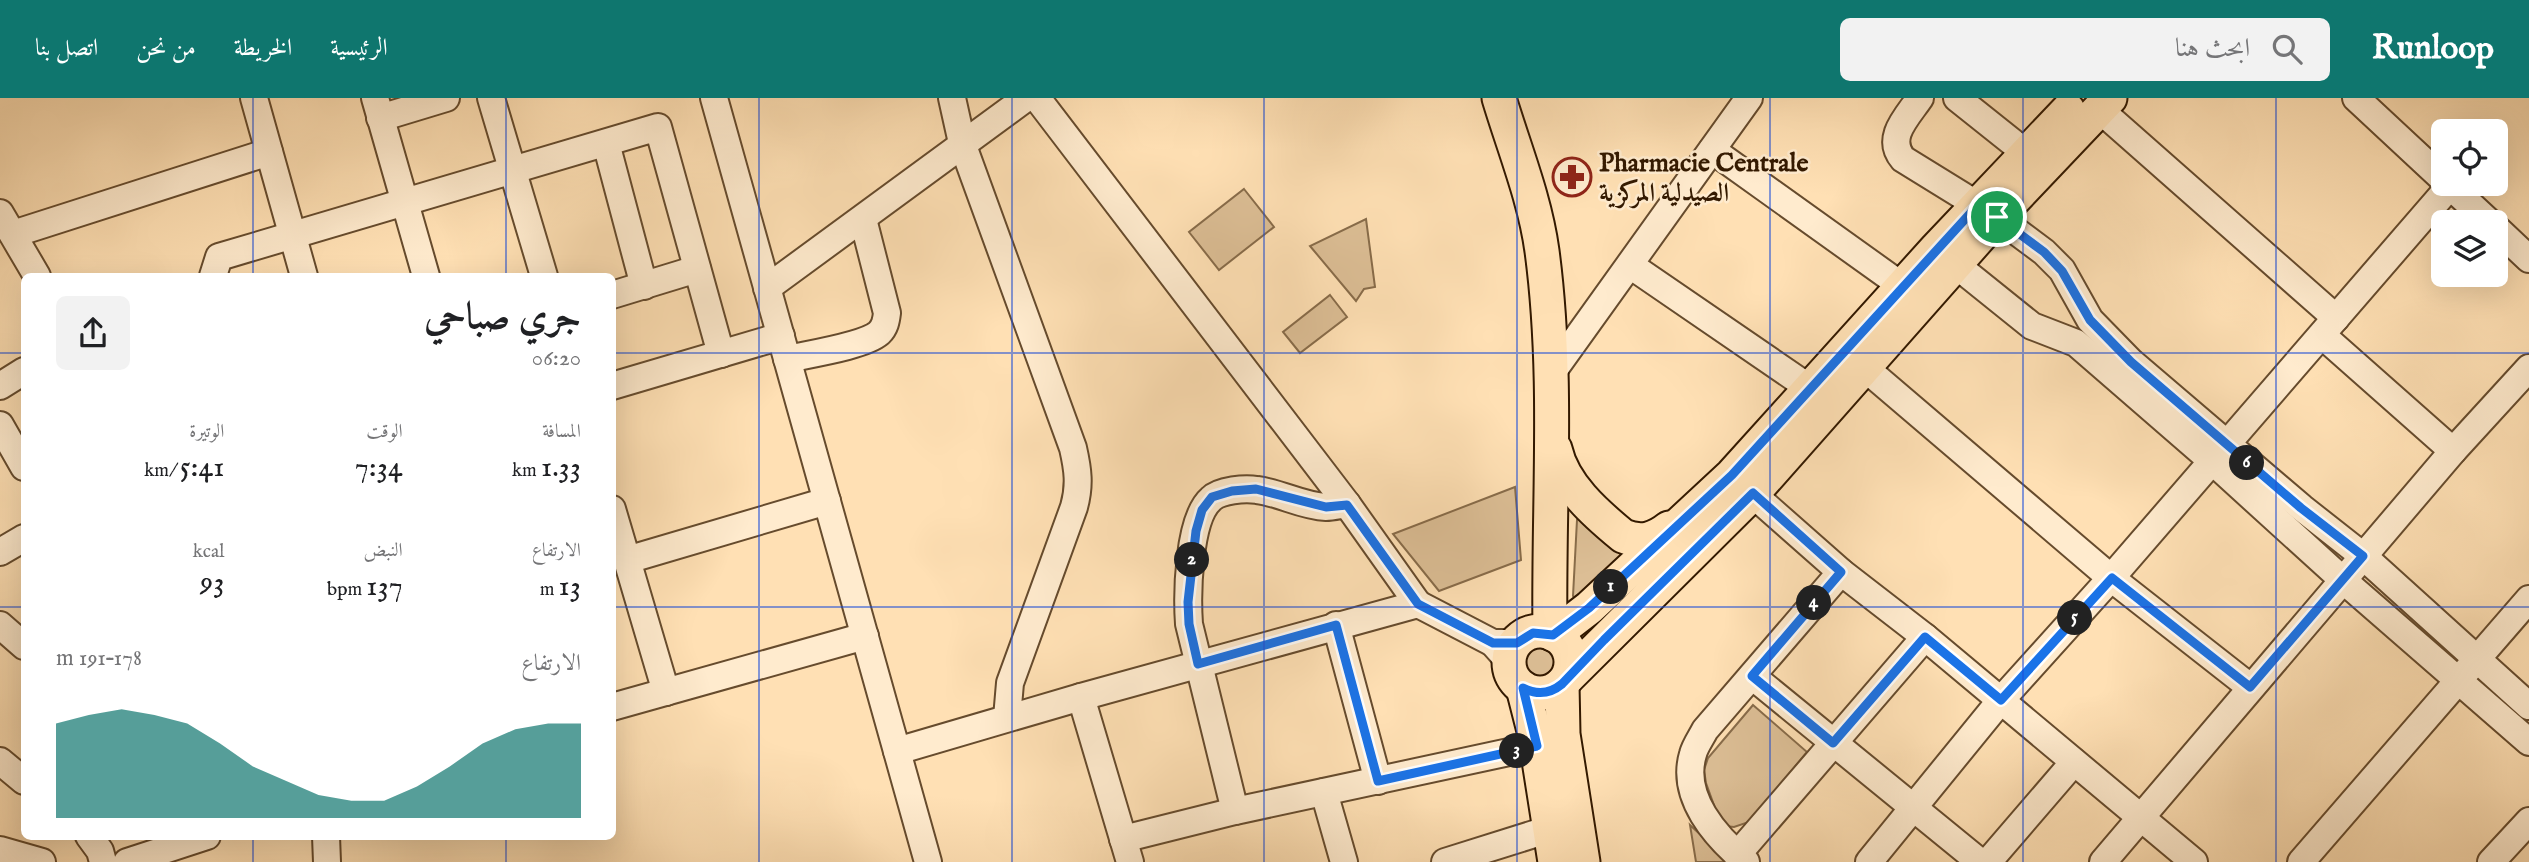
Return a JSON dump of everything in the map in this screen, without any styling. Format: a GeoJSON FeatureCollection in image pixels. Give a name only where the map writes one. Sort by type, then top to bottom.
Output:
{"type":"FeatureCollection","features":[{"type":"Feature","properties":{"kind":"main road"},"geometry":{"type":"LineString","coordinates":[[1987,211],[2026,153],[2096,102]]}},
{"type":"Feature","properties":{"kind":"main road"},"geometry":{"type":"LineString","coordinates":[[1524,648],[1539,693],[1556,689],[1742,484],[1865,368],[1946,257],[1987,211],[2096,102]]}},
{"type":"Feature","properties":{"kind":"main road"},"geometry":{"type":"LineString","coordinates":[[1506,103],[1540,239],[1551,374],[1549,558],[1524,648],[1555,862]]}},
{"type":"Feature","properties":{"kind":"main road"},"geometry":{"type":"LineString","coordinates":[[1552,435],[1561,472],[1623,536],[1634,540],[1657,537],[1697,508],[1742,484],[1811,388],[1902,286],[1946,257]]}},
{"type":"Feature","properties":{"kind":"main road"},"geometry":{"type":"LineString","coordinates":[[1524,648],[1589,608],[1697,508]]}},
{"type":"Feature","properties":{"kind":"main road"},"geometry":{"type":"LineString","coordinates":[[1524,648],[1562,640],[1571,657],[1565,680],[1563,734],[1583,862]]}},
{"type":"Feature","properties":{"kind":"street"},"geometry":{"type":"LineString","coordinates":[[254,98],[303,273]]}},
{"type":"Feature","properties":{"kind":"street"},"geometry":{"type":"LineString","coordinates":[[425,273],[378,108],[446,98]]}},
{"type":"Feature","properties":{"kind":"street"},"geometry":{"type":"LineString","coordinates":[[491,98],[543,273]]}},
{"type":"Feature","properties":{"kind":"street"},"geometry":{"type":"LineString","coordinates":[[714,98],[928,862]]}},
{"type":"Feature","properties":{"kind":"street"},"geometry":{"type":"LineString","coordinates":[[952,98],[962,143],[1073,448],[1079,472],[1074,507],[1010,683],[1007,718]]}},
{"type":"Feature","properties":{"kind":"street"},"geometry":{"type":"LineString","coordinates":[[767,288],[1026,98]]}},
{"type":"Feature","properties":{"kind":"street"},"geometry":{"type":"LineString","coordinates":[[1037,98],[1347,505],[1418,604],[1524,648]]}},
{"type":"Feature","properties":{"kind":"street"},"geometry":{"type":"LineString","coordinates":[[1551,374],[1749,98]]}},
{"type":"Feature","properties":{"kind":"street"},"geometry":{"type":"LineString","coordinates":[[1920,98],[1895,137],[1898,154],[2028,237],[2062,271],[2100,331],[2344,581],[2529,742]]}},
{"type":"Feature","properties":{"kind":"street"},"geometry":{"type":"LineString","coordinates":[[1957,98],[2026,153]]}},
{"type":"Feature","properties":{"kind":"street"},"geometry":{"type":"LineString","coordinates":[[2356,98],[2431,168]]}},
{"type":"Feature","properties":{"kind":"street"},"geometry":{"type":"LineString","coordinates":[[2096,102],[2453,451]]}},
{"type":"Feature","properties":{"kind":"street"},"geometry":{"type":"LineString","coordinates":[[213,273],[219,257],[658,127],[721,354]]}},
{"type":"Feature","properties":{"kind":"street"},"geometry":{"type":"LineString","coordinates":[[606,143],[644,286]]}},
{"type":"Feature","properties":{"kind":"street"},"geometry":{"type":"LineString","coordinates":[[1713,150],[1902,286]]}},
{"type":"Feature","properties":{"kind":"street"},"geometry":{"type":"LineString","coordinates":[[35,273],[4,221],[269,152]]}},
{"type":"Feature","properties":{"kind":"street"},"geometry":{"type":"LineString","coordinates":[[1869,862],[2001,700],[2112,578],[2329,327],[2436,196]]}},
{"type":"Feature","properties":{"kind":"street"},"geometry":{"type":"LineString","coordinates":[[2461,196],[2476,210]]}},
{"type":"Feature","properties":{"kind":"street"},"geometry":{"type":"LineString","coordinates":[[616,385],[721,354],[863,341],[877,335],[885,326],[887,313],[863,219]]}},
{"type":"Feature","properties":{"kind":"street"},"geometry":{"type":"LineString","coordinates":[[2508,239],[2529,259]]}},
{"type":"Feature","properties":{"kind":"street"},"geometry":{"type":"LineString","coordinates":[[1946,257],[2032,326],[2076,344],[2116,380],[2363,556],[2529,706]]}},
{"type":"Feature","properties":{"kind":"street"},"geometry":{"type":"LineString","coordinates":[[1629,265],[1811,388]]}},
{"type":"Feature","properties":{"kind":"street"},"geometry":{"type":"LineString","coordinates":[[616,294],[698,269]]}},
{"type":"Feature","properties":{"kind":"street"},"geometry":{"type":"LineString","coordinates":[[2058,337],[2084,309]]}},
{"type":"Feature","properties":{"kind":"street"},"geometry":{"type":"LineString","coordinates":[[1865,368],[2112,578],[2250,687]]}},
{"type":"Feature","properties":{"kind":"street"},"geometry":{"type":"LineString","coordinates":[[2103,862],[2453,451],[2529,368]]}},
{"type":"Feature","properties":{"kind":"street"},"geometry":{"type":"LineString","coordinates":[[0,386],[21,374]]}},
{"type":"Feature","properties":{"kind":"street"},"geometry":{"type":"LineString","coordinates":[[0,425],[21,462]]}},
{"type":"Feature","properties":{"kind":"street"},"geometry":{"type":"LineString","coordinates":[[1742,484],[1841,572],[1925,637],[2190,861]]}},
{"type":"Feature","properties":{"kind":"street"},"geometry":{"type":"LineString","coordinates":[[1235,811],[1189,624],[1188,602],[1196,531],[1202,510],[1212,497],[1232,491],[1256,489],[1326,507],[1347,505]]}},
{"type":"Feature","properties":{"kind":"street"},"geometry":{"type":"LineString","coordinates":[[627,560],[827,501]]}},
{"type":"Feature","properties":{"kind":"street"},"geometry":{"type":"LineString","coordinates":[[616,524],[666,692]]}},
{"type":"Feature","properties":{"kind":"street"},"geometry":{"type":"LineString","coordinates":[[0,552],[21,540]]}},
{"type":"Feature","properties":{"kind":"street"},"geometry":{"type":"LineString","coordinates":[[1841,572],[1705,730],[1693,753],[1691,767],[1698,803],[1707,825],[1741,859],[1833,743],[1925,637]]}},
{"type":"Feature","properties":{"kind":"street"},"geometry":{"type":"LineString","coordinates":[[2301,862],[2529,599]]}},
{"type":"Feature","properties":{"kind":"street"},"geometry":{"type":"LineString","coordinates":[[897,751],[1418,604]]}},
{"type":"Feature","properties":{"kind":"street"},"geometry":{"type":"LineString","coordinates":[[0,625],[21,643]]}},
{"type":"Feature","properties":{"kind":"street"},"geometry":{"type":"LineString","coordinates":[[1336,625],[1378,781]]}},
{"type":"Feature","properties":{"kind":"street"},"geometry":{"type":"LineString","coordinates":[[616,706],[865,636]]}},
{"type":"Feature","properties":{"kind":"street"},"geometry":{"type":"LineString","coordinates":[[1752,676],[1980,862]]}},
{"type":"Feature","properties":{"kind":"street"},"geometry":{"type":"LineString","coordinates":[[1081,697],[1127,850],[1235,811],[1537,746]]}},
{"type":"Feature","properties":{"kind":"street"},"geometry":{"type":"LineString","coordinates":[[0,761],[21,778]]}},
{"type":"Feature","properties":{"kind":"street"},"geometry":{"type":"LineString","coordinates":[[1988,862],[2074,762]]}},
{"type":"Feature","properties":{"kind":"street"},"geometry":{"type":"LineString","coordinates":[[1324,792],[1344,862]]}},
{"type":"Feature","properties":{"kind":"street"},"geometry":{"type":"LineString","coordinates":[[2491,862],[2529,821]]}},
{"type":"Feature","properties":{"kind":"street"},"geometry":{"type":"LineString","coordinates":[[1446,862],[1550,830]]}},
{"type":"Feature","properties":{"kind":"street"},"geometry":{"type":"LineString","coordinates":[[92,840],[100,850],[103,862]]}},
{"type":"Feature","properties":{"kind":"street"},"geometry":{"type":"LineString","coordinates":[[140,851],[189,840]]}},
{"type":"Feature","properties":{"kind":"street"},"geometry":{"type":"LineString","coordinates":[[326,840],[327,862]]}},
{"type":"Feature","properties":{"kind":"street"},"geometry":{"type":"LineString","coordinates":[[0,850],[42,862]]}},
{"type":"Feature","properties":{"kind":"shaded area"},"geometry":{"type":"Polygon","coordinates":[[[1244,189],[1274,227],[1219,270],[1189,232],[1244,189]]]}},
{"type":"Feature","properties":{"kind":"shaded area"},"geometry":{"type":"Polygon","coordinates":[[[1366,219],[1375,287],[1364,289],[1356,301],[1310,246],[1366,219]]]}},
{"type":"Feature","properties":{"kind":"shaded area"},"geometry":{"type":"Polygon","coordinates":[[[1330,295],[1347,317],[1300,353],[1283,332],[1330,295]]]}},
{"type":"Feature","properties":{"kind":"shaded area"},"geometry":{"type":"Polygon","coordinates":[[[1515,487],[1521,560],[1439,591],[1393,534],[1515,487]]]}},
{"type":"Feature","properties":{"kind":"shaded area"},"geometry":{"type":"Polygon","coordinates":[[[1583,517],[1620,552],[1621,559],[1579,600],[1573,596],[1577,520],[1583,517]]]}},
{"type":"Feature","properties":{"kind":"shaded area"},"geometry":{"type":"Polygon","coordinates":[[[1540,646],[1546,647],[1554,655],[1554,667],[1546,675],[1540,676],[1534,675],[1526,667],[1525,661],[1526,655],[1534,647],[1540,646]]]}},
{"type":"Feature","properties":{"kind":"shaded area"},"geometry":{"type":"Polygon","coordinates":[[[1753,705],[1807,752],[1749,822],[1734,827],[1725,826],[1719,819],[1704,770],[1708,758],[1753,705]]]}},
{"type":"Feature","properties":{"kind":"shaded area"},"geometry":{"type":"Polygon","coordinates":[[[1690,825],[1730,862],[1696,862],[1690,825]]]}},
{"type":"Feature","properties":{"kind":"place","name":"Pharmacie Centrale الصيدلية المركزية"},"geometry":{"type":"Point","coordinates":[1572,177]}},
{"type":"Feature","properties":{"kind":"route"},"geometry":{"type":"LineString","coordinates":[[1977,206],[1997,217],[2028,237],[2044,252],[2062,271],[2090,320],[2173,401],[2363,556],[2250,687],[2112,578],[2001,700],[1925,637],[1833,743],[1752,676],[1841,572],[1753,493],[1562,684],[1556,689],[1539,693],[1523,688],[1537,746],[1378,781],[1336,625],[1198,664],[1189,624],[1188,602],[1196,531],[1202,510],[1212,497],[1232,491],[1256,489],[1326,507],[1347,505],[1418,604],[1493,643],[1517,643],[1524,636],[1533,633],[1553,635],[1589,608],[1732,475],[1977,206]]}}]}
